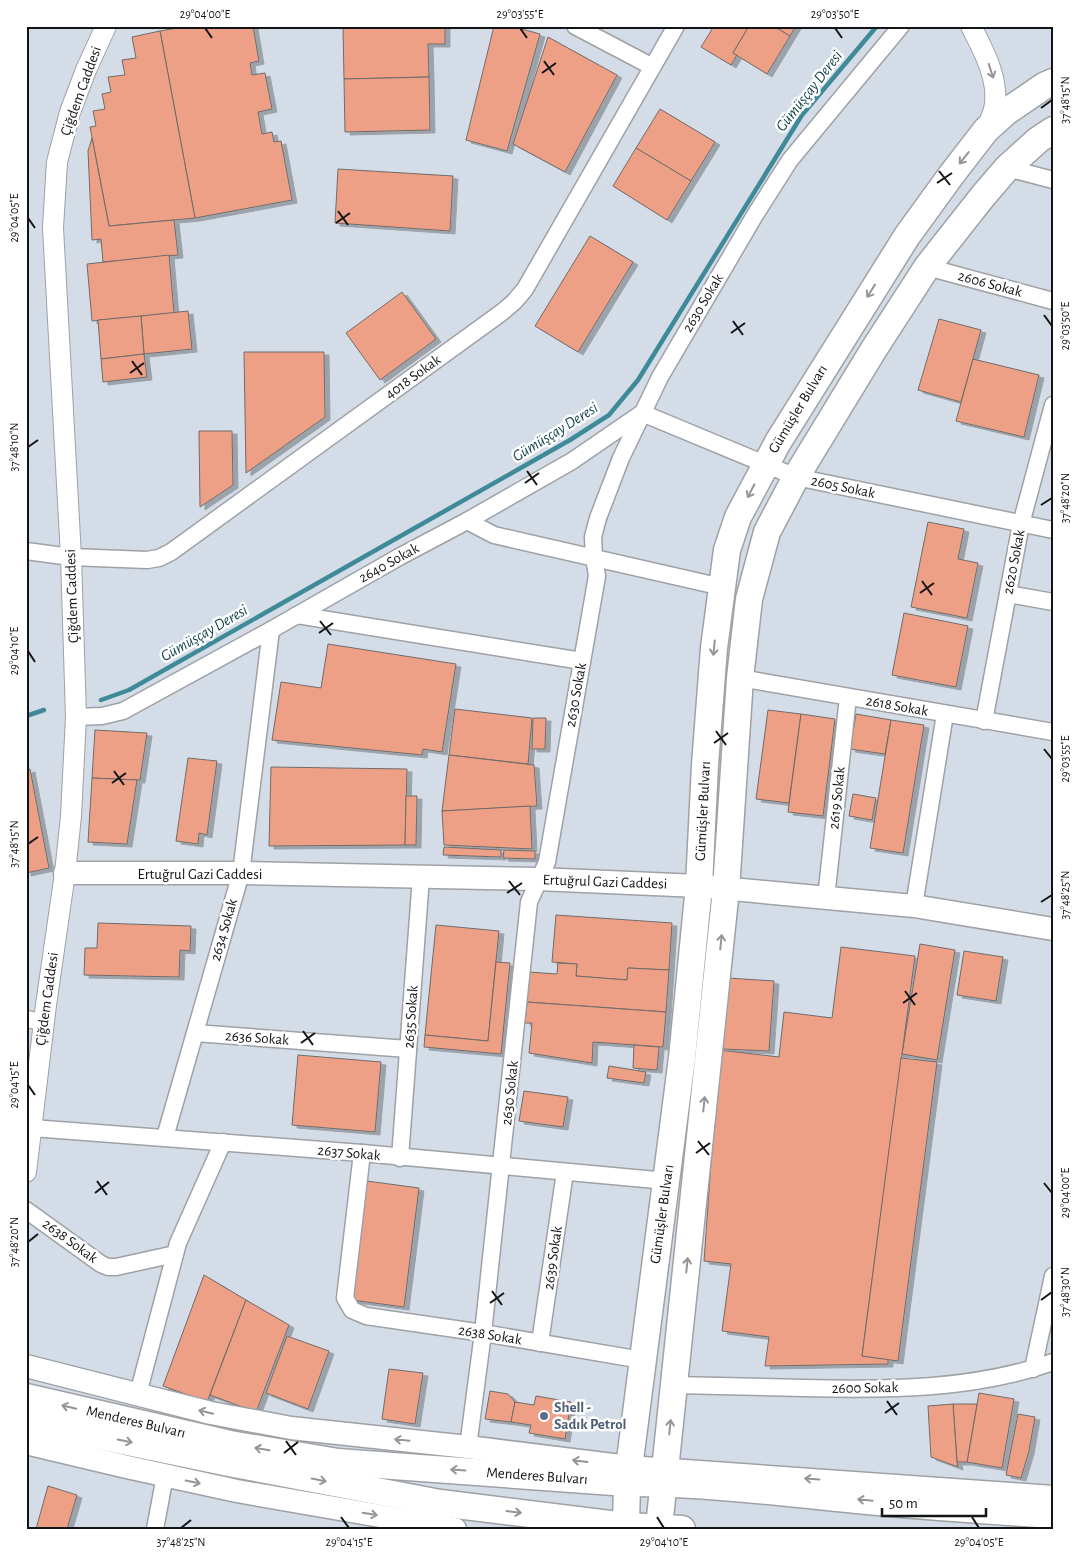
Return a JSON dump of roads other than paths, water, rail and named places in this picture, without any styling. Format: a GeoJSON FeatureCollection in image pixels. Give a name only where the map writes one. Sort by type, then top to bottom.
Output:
{"type":"FeatureCollection","features":[{"type":"Feature","properties":{"kind":"main road","name":"Gümüşler Bulvarı"},"geometry":{"type":"LineString","coordinates":[[626,1526],[628,1475],[682,1058],[699,886],[712,667],[728,550],[738,518],[764,465],[907,236],[986,130],[1006,112],[1053,82]]}},
{"type":"Feature","properties":{"kind":"main road","name":"Gümüşler Bulvarı"},"geometry":{"type":"LineString","coordinates":[[671,1528],[665,1476],[726,889],[740,678],[749,599],[767,532],[796,477],[874,349],[927,267],[1007,168],[1038,140],[1053,130]]}},
{"type":"Feature","properties":{"kind":"main road","name":"Ertuğrul Gazi Caddesi"},"geometry":{"type":"LineString","coordinates":[[65,873],[241,873],[538,879],[699,886],[914,906],[1053,929]]}},
{"type":"Feature","properties":{"kind":"main road"},"geometry":{"type":"LineString","coordinates":[[26,1366],[211,1413],[291,1428],[468,1447],[628,1475]]}},
{"type":"Feature","properties":{"kind":"main road","name":"Menderes Bulvarı"},"geometry":{"type":"LineString","coordinates":[[26,1397],[230,1444],[338,1462],[665,1476],[779,1492],[878,1502],[1053,1515]]}},
{"type":"Feature","properties":{"kind":"main road","name":"Menderes Bulvarı"},"geometry":{"type":"LineString","coordinates":[[26,1419],[46,1425],[440,1503],[626,1526],[671,1528]]}},
{"type":"Feature","properties":{"kind":"main road"},"geometry":{"type":"LineString","coordinates":[[26,1443],[237,1491],[455,1529]]}},
{"type":"Feature","properties":{"kind":"main road"},"geometry":{"type":"LineString","coordinates":[[665,1476],[1053,1497]]}},
{"type":"Feature","properties":{"kind":"street","name":"Çiğdem Caddesi"},"geometry":{"type":"LineString","coordinates":[[27,1162],[32,1128],[35,1020],[65,873],[76,717],[71,557],[53,228],[56,172],[70,112],[106,26]]}},
{"type":"Feature","properties":{"kind":"street"},"geometry":{"type":"LineString","coordinates":[[575,26],[651,66]]}},
{"type":"Feature","properties":{"kind":"street","name":"4018 Sokak"},"geometry":{"type":"LineString","coordinates":[[26,551],[71,557],[148,560],[159,558],[171,552],[501,314],[525,289],[651,66],[676,26]]}},
{"type":"Feature","properties":{"kind":"street","name":"2630 Sokak"},"geometry":{"type":"LineString","coordinates":[[468,1447],[502,1167],[529,902],[547,862],[597,576],[593,537],[598,518],[621,458],[642,413],[680,341],[790,160],[901,26]]}},
{"type":"Feature","properties":{"kind":"street"},"geometry":{"type":"LineString","coordinates":[[971,26],[986,56],[994,80],[995,104],[986,130]]}},
{"type":"Feature","properties":{"kind":"street"},"geometry":{"type":"LineString","coordinates":[[1007,168],[1053,180]]}},
{"type":"Feature","properties":{"kind":"street","name":"2606 Sokak"},"geometry":{"type":"LineString","coordinates":[[927,267],[1053,301]]}},
{"type":"Feature","properties":{"kind":"street","name":"2620 Sokak"},"geometry":{"type":"LineString","coordinates":[[984,721],[1021,524],[1053,405]]}},
{"type":"Feature","properties":{"kind":"street","name":"2605 Sokak"},"geometry":{"type":"LineString","coordinates":[[642,413],[796,477],[1053,530]]}},
{"type":"Feature","properties":{"kind":"street","name":"2640 Sokak"},"geometry":{"type":"LineString","coordinates":[[76,717],[102,716],[123,711],[572,462],[642,413]]}},
{"type":"Feature","properties":{"kind":"street"},"geometry":{"type":"LineString","coordinates":[[467,521],[494,535],[722,587]]}},
{"type":"Feature","properties":{"kind":"street"},"geometry":{"type":"LineString","coordinates":[[1008,594],[1053,602]]}},
{"type":"Feature","properties":{"kind":"street"},"geometry":{"type":"LineString","coordinates":[[297,615],[582,662]]}},
{"type":"Feature","properties":{"kind":"street","name":"2634 Sokak"},"geometry":{"type":"LineString","coordinates":[[165,1137],[241,873],[271,630]]}},
{"type":"Feature","properties":{"kind":"street","name":"2618 Sokak"},"geometry":{"type":"LineString","coordinates":[[740,678],[1053,732]]}},
{"type":"Feature","properties":{"kind":"street","name":"2619 Sokak"},"geometry":{"type":"LineString","coordinates":[[826,898],[848,697]]}},
{"type":"Feature","properties":{"kind":"street"},"geometry":{"type":"LineString","coordinates":[[914,906],[945,714]]}},
{"type":"Feature","properties":{"kind":"street","name":"2635 Sokak"},"geometry":{"type":"LineString","coordinates":[[400,1158],[421,877]]}},
{"type":"Feature","properties":{"kind":"street","name":"2636 Sokak"},"geometry":{"type":"LineString","coordinates":[[195,1033],[408,1049]]}},
{"type":"Feature","properties":{"kind":"street","name":"2637 Sokak"},"geometry":{"type":"LineString","coordinates":[[32,1128],[362,1153],[400,1158],[667,1181]]}},
{"type":"Feature","properties":{"kind":"street"},"geometry":{"type":"LineString","coordinates":[[138,1394],[178,1243],[223,1142]]}},
{"type":"Feature","properties":{"kind":"street","name":"2638 Sokak"},"geometry":{"type":"LineString","coordinates":[[362,1153],[346,1298],[352,1310],[366,1316],[483,1333],[642,1360]]}},
{"type":"Feature","properties":{"kind":"street","name":"2639 Sokak"},"geometry":{"type":"LineString","coordinates":[[540,1343],[565,1172]]}},
{"type":"Feature","properties":{"kind":"street","name":"2638 Sokak"},"geometry":{"type":"LineString","coordinates":[[26,1210],[101,1264],[108,1266],[175,1254]]}},
{"type":"Feature","properties":{"kind":"street"},"geometry":{"type":"LineString","coordinates":[[1033,1369],[1053,1276]]}},
{"type":"Feature","properties":{"kind":"street","name":"2600 Sokak"},"geometry":{"type":"LineString","coordinates":[[675,1385],[850,1389],[911,1388],[972,1382],[1033,1369],[1053,1362]]}},
{"type":"Feature","properties":{"kind":"street"},"geometry":{"type":"LineString","coordinates":[[155,1529],[165,1476]]}},
{"type":"Feature","properties":{"kind":"waterway","name":"Gümüşçay Deresi"},"geometry":{"type":"LineString","coordinates":[[101,700],[129,690],[570,440],[609,415],[638,380],[802,115],[877,26]]}},
{"type":"Feature","properties":{"kind":"waterway","name":"Gümüşçay Deresi"},"geometry":{"type":"LineString","coordinates":[[26,716],[44,710]]}},
{"type":"Feature","properties":{"kind":"place","name":"Shell - Sadık Petrol"},"geometry":{"type":"Point","coordinates":[544,1416]}}]}
